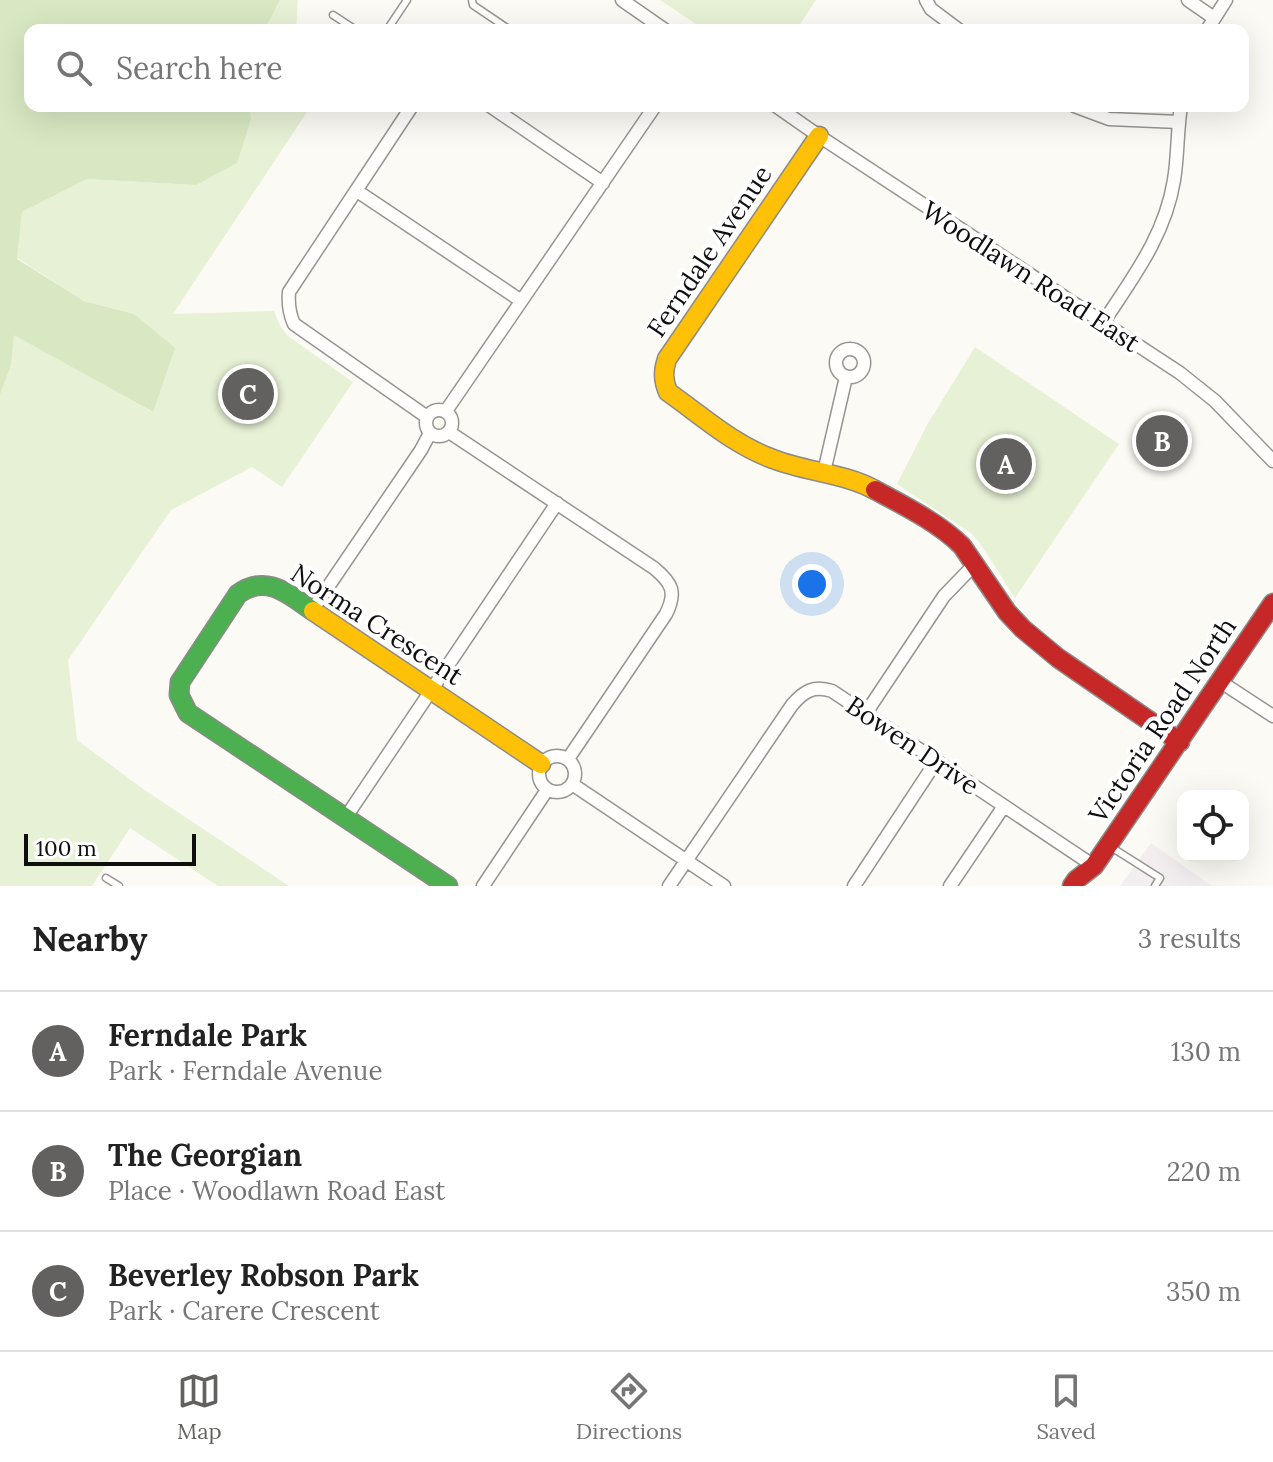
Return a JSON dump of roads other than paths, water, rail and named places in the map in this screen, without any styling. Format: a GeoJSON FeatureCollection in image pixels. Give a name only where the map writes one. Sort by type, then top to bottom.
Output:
{"type":"FeatureCollection","features":[{"type":"Feature","properties":{"kind":"street"},"geometry":{"type":"LineString","coordinates":[[622,0],[656,24]]}},
{"type":"Feature","properties":{"kind":"street"},"geometry":{"type":"LineString","coordinates":[[926,0],[931,9],[951,24]]}},
{"type":"Feature","properties":{"kind":"street"},"geometry":{"type":"LineString","coordinates":[[1188,0],[1214,18]]}},
{"type":"Feature","properties":{"kind":"street"},"geometry":{"type":"LineString","coordinates":[[1210,24],[1226,0]]}},
{"type":"Feature","properties":{"kind":"street"},"geometry":{"type":"LineString","coordinates":[[408,112],[289,292],[288,305],[294,324],[427,417]]}},
{"type":"Feature","properties":{"kind":"street"},"geometry":{"type":"LineString","coordinates":[[499,112],[603,183]]}},
{"type":"Feature","properties":{"kind":"street"},"geometry":{"type":"LineString","coordinates":[[446,411],[651,112]]}},
{"type":"Feature","properties":{"kind":"street","name":"Woodlawn Road East"},"geometry":{"type":"LineString","coordinates":[[785,112],[1180,373],[1215,401],[1273,461]]}},
{"type":"Feature","properties":{"kind":"street"},"geometry":{"type":"LineString","coordinates":[[1090,112],[1109,119],[1179,122]]}},
{"type":"Feature","properties":{"kind":"street"},"geometry":{"type":"LineString","coordinates":[[1103,323],[1153,247],[1166,214],[1174,181],[1180,112]]}},
{"type":"Feature","properties":{"kind":"street","name":"Ferndale Avenue"},"geometry":{"type":"LineString","coordinates":[[819,136],[667,359],[664,385],[673,397],[745,447],[775,460],[858,482],[898,502],[954,538],[1007,612],[1023,629],[1079,673],[1180,742]]}},
{"type":"Feature","properties":{"kind":"street"},"geometry":{"type":"LineString","coordinates":[[357,191],[520,300]]}},
{"type":"Feature","properties":{"kind":"street"},"geometry":{"type":"LineString","coordinates":[[824,472],[846,377]]}},
{"type":"Feature","properties":{"kind":"street"},"geometry":{"type":"LineString","coordinates":[[437,409],[446,411],[452,420],[449,432],[442,436],[430,433],[426,426],[429,413],[437,409]]}},
{"type":"Feature","properties":{"kind":"street"},"geometry":{"type":"LineString","coordinates":[[449,432],[664,576],[670,585],[672,597],[666,614],[568,759]]}},
{"type":"Feature","properties":{"kind":"street"},"geometry":{"type":"LineString","coordinates":[[313,609],[430,433]]}},
{"type":"Feature","properties":{"kind":"street"},"geometry":{"type":"LineString","coordinates":[[346,817],[557,503]]}},
{"type":"Feature","properties":{"kind":"street"},"geometry":{"type":"LineString","coordinates":[[866,713],[944,596],[974,565]]}},
{"type":"Feature","properties":{"kind":"street","name":"Norma Crescent"},"geometry":{"type":"LineString","coordinates":[[448,886],[193,718],[184,707],[179,695],[180,682],[238,594],[257,585],[271,585],[313,609],[541,764]]}},
{"type":"Feature","properties":{"kind":"street","name":"Victoria Road North"},"geometry":{"type":"LineString","coordinates":[[1072,886],[1094,866],[1273,603]]}},
{"type":"Feature","properties":{"kind":"street"},"geometry":{"type":"LineString","coordinates":[[1221,682],[1273,716]]}},
{"type":"Feature","properties":{"kind":"street","name":"Bowen Drive"},"geometry":{"type":"LineString","coordinates":[[669,886],[792,705],[803,693],[818,688],[832,691],[1094,866]]}},
{"type":"Feature","properties":{"kind":"street"},"geometry":{"type":"LineString","coordinates":[[553,755],[568,759],[575,771],[572,784],[560,792],[547,790],[539,779],[541,764],[553,755]]}},
{"type":"Feature","properties":{"kind":"street"},"geometry":{"type":"LineString","coordinates":[[854,886],[937,760]]}},
{"type":"Feature","properties":{"kind":"street"},"geometry":{"type":"LineString","coordinates":[[572,784],[724,886]]}},
{"type":"Feature","properties":{"kind":"street"},"geometry":{"type":"LineString","coordinates":[[483,886],[547,790]]}},
{"type":"Feature","properties":{"kind":"street"},"geometry":{"type":"LineString","coordinates":[[950,886],[1004,806]]}},
{"type":"Feature","properties":{"kind":"street","name":"Victoria Road North"},"geometry":{"type":"LineString","coordinates":[[1090,886],[1094,866]]}},
{"type":"Feature","properties":{"kind":"lane"},"geometry":{"type":"LineString","coordinates":[[391,24],[407,0]]}},
{"type":"Feature","properties":{"kind":"lane"},"geometry":{"type":"LineString","coordinates":[[472,0],[473,5],[501,24]]}},
{"type":"Feature","properties":{"kind":"lane"},"geometry":{"type":"LineString","coordinates":[[333,15],[347,24]]}},
{"type":"Feature","properties":{"kind":"lane"},"geometry":{"type":"LineString","coordinates":[[1108,845],[1160,878],[1155,886]]}},
{"type":"Feature","properties":{"kind":"lane"},"geometry":{"type":"LineString","coordinates":[[106,878],[119,886]]}},
{"type":"Feature","properties":{"kind":"place","name":"Beverley Robson Park"},"geometry":{"type":"Point","coordinates":[248,394]}},
{"type":"Feature","properties":{"kind":"place","name":"The Georgian"},"geometry":{"type":"Point","coordinates":[1162,441]}},
{"type":"Feature","properties":{"kind":"place","name":"Ferndale Park"},"geometry":{"type":"Point","coordinates":[1006,464]}}]}
